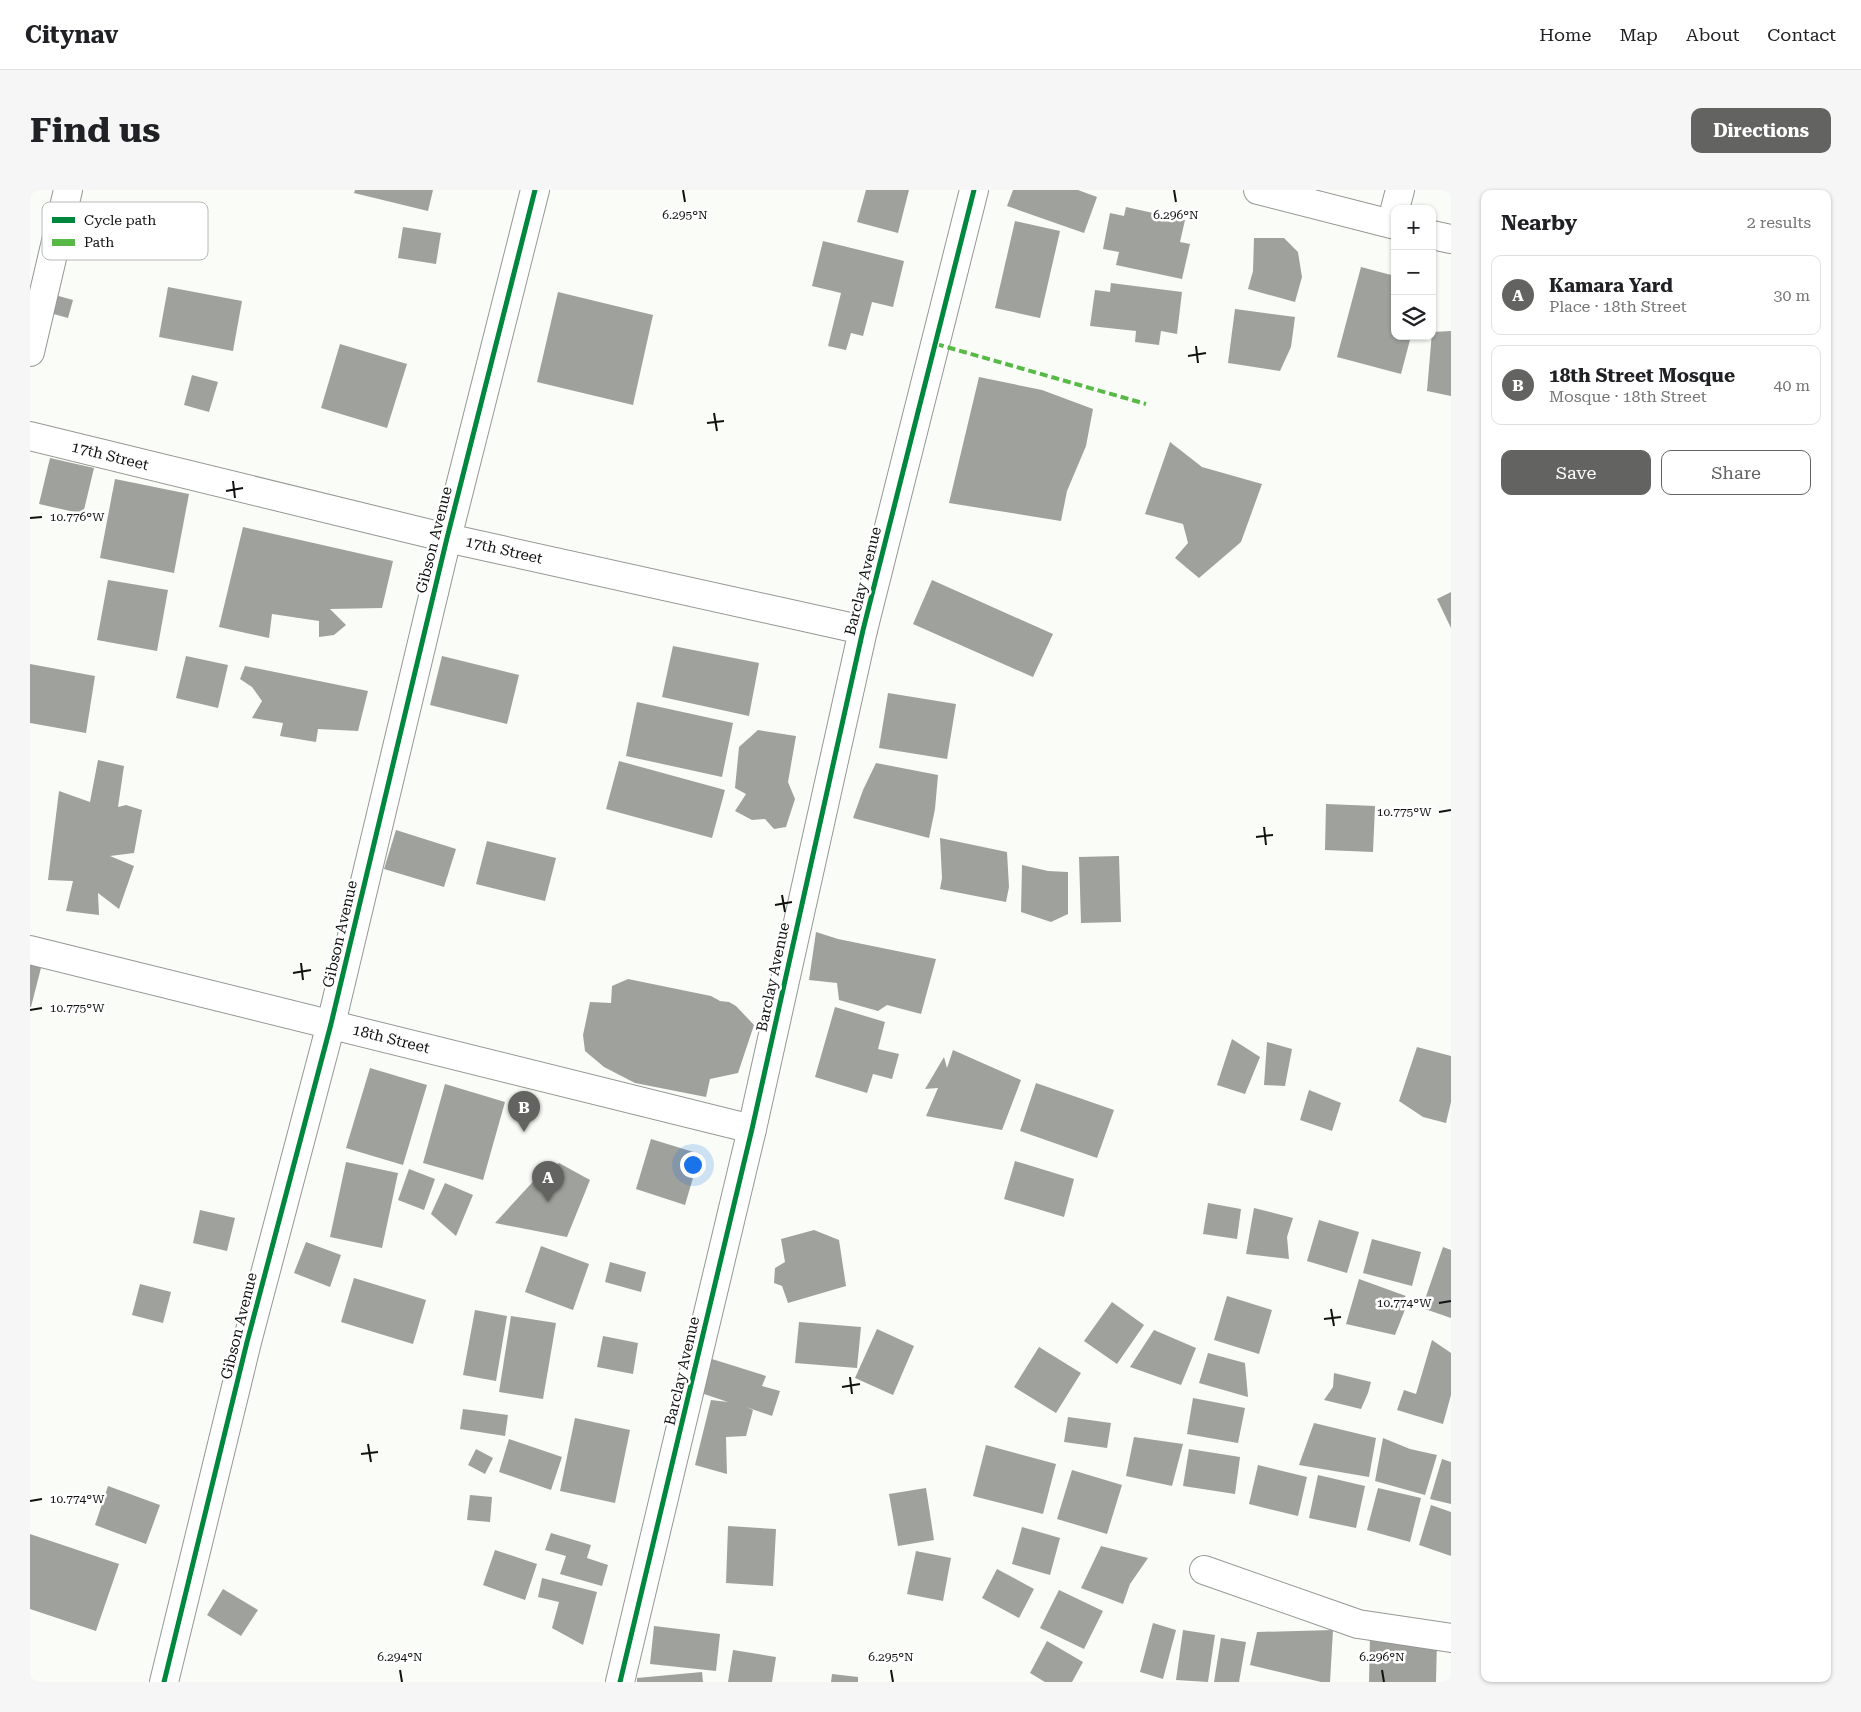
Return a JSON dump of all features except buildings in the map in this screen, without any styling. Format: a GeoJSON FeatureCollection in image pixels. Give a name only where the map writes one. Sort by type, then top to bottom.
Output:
{"type":"FeatureCollection","features":[{"type":"Feature","properties":{"kind":"street","name":"Gibson Avenue"},"geometry":{"type":"LineString","coordinates":[[164,1682],[247,1342],[331,1024],[447,538],[535,190]]}},
{"type":"Feature","properties":{"kind":"street","name":"Barclay Avenue"},"geometry":{"type":"LineString","coordinates":[[620,1682],[752,1129],[863,630],[974,190]]}},
{"type":"Feature","properties":{"kind":"street"},"geometry":{"type":"LineString","coordinates":[[1258,190],[1391,216]]}},
{"type":"Feature","properties":{"kind":"street"},"geometry":{"type":"LineString","coordinates":[[1397,205],[1400,190]]}},
{"type":"Feature","properties":{"kind":"street"},"geometry":{"type":"LineString","coordinates":[[1436,236],[1451,240]]}},
{"type":"Feature","properties":{"kind":"street"},"geometry":{"type":"LineString","coordinates":[[30,352],[52,260]]}},
{"type":"Feature","properties":{"kind":"street","name":"17th Street"},"geometry":{"type":"LineString","coordinates":[[30,436],[447,538],[863,630]]}},
{"type":"Feature","properties":{"kind":"street","name":"18th Street"},"geometry":{"type":"LineString","coordinates":[[30,950],[752,1129]]}},
{"type":"Feature","properties":{"kind":"street"},"geometry":{"type":"LineString","coordinates":[[1204,1570],[1358,1624],[1451,1638]]}},
{"type":"Feature","properties":{"kind":"marked path"},"geometry":{"type":"LineString","coordinates":[[936,344],[1146,404]]}},
{"type":"Feature","properties":{"kind":"cycle path"},"geometry":{"type":"LineString","coordinates":[[164,1682],[247,1342],[331,1024],[447,538],[535,190]]}},
{"type":"Feature","properties":{"kind":"cycle path"},"geometry":{"type":"LineString","coordinates":[[620,1682],[752,1129],[863,630],[974,190]]}},
{"type":"Feature","properties":{"kind":"place","name":"18th Street Mosque"},"geometry":{"type":"Point","coordinates":[524,1132]}},
{"type":"Feature","properties":{"kind":"place","name":"Kamara Yard"},"geometry":{"type":"Point","coordinates":[548,1202]}}]}
